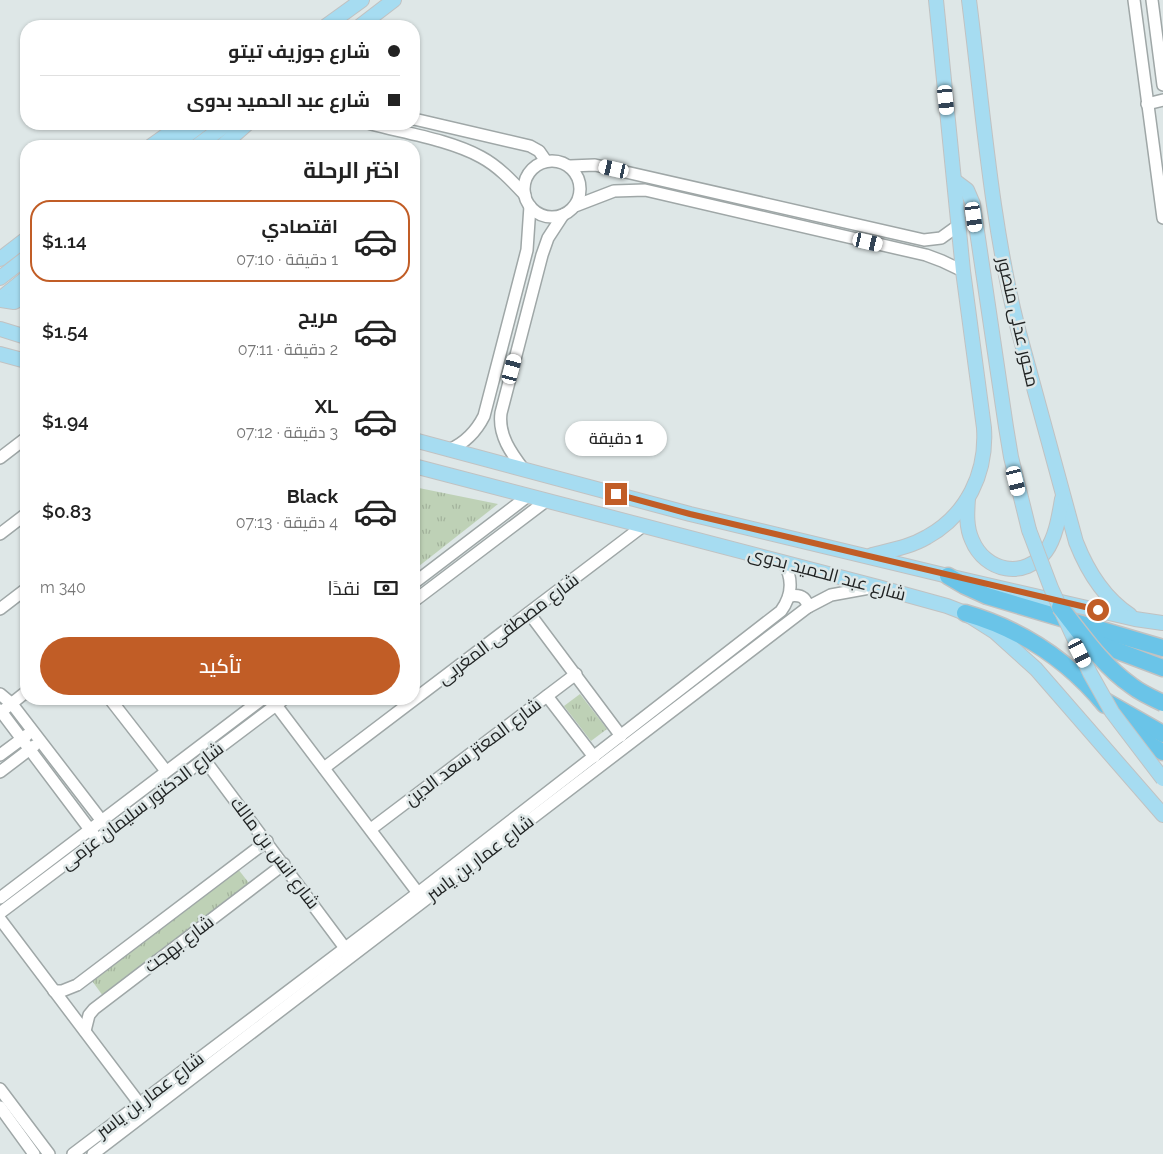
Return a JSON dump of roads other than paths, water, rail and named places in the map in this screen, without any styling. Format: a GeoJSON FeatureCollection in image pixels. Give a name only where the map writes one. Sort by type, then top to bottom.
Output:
{"type":"FeatureCollection","features":[{"type":"Feature","properties":{"kind":"highway"},"geometry":{"type":"LineString","coordinates":[[948,576],[976,591],[1014,604],[1163,648]]}},
{"type":"Feature","properties":{"kind":"highway"},"geometry":{"type":"LineString","coordinates":[[1014,604],[1043,621],[1112,650],[1163,668]]}},
{"type":"Feature","properties":{"kind":"highway"},"geometry":{"type":"LineString","coordinates":[[1060,608],[1098,655],[1122,678],[1131,686],[1163,703]]}},
{"type":"Feature","properties":{"kind":"highway"},"geometry":{"type":"LineString","coordinates":[[965,613],[1001,625],[1045,649],[1063,662],[1098,696],[1113,715],[1163,752]]}},
{"type":"Feature","properties":{"kind":"highway"},"geometry":{"type":"LineString","coordinates":[[1098,696],[1163,734]]}},
{"type":"Feature","properties":{"kind":"main road"},"geometry":{"type":"LineString","coordinates":[[334,20],[362,0]]}},
{"type":"Feature","properties":{"kind":"main road"},"geometry":{"type":"LineString","coordinates":[[368,20],[394,0]]}},
{"type":"Feature","properties":{"kind":"main road"},"geometry":{"type":"LineString","coordinates":[[869,556],[905,547],[926,538],[948,522],[968,498],[980,472],[985,439],[963,271],[936,0]]}},
{"type":"Feature","properties":{"kind":"main road","name":"محور عدلى منصور"},"geometry":{"type":"LineString","coordinates":[[969,0],[994,207],[1008,286],[1018,329],[1076,542],[1087,566],[1111,599],[1135,619]]}},
{"type":"Feature","properties":{"kind":"main road"},"geometry":{"type":"LineString","coordinates":[[159,140],[174,130]]}},
{"type":"Feature","properties":{"kind":"main road"},"geometry":{"type":"LineString","coordinates":[[181,140],[194,130]]}},
{"type":"Feature","properties":{"kind":"main road"},"geometry":{"type":"LineString","coordinates":[[206,140],[219,130]]}},
{"type":"Feature","properties":{"kind":"main road"},"geometry":{"type":"LineString","coordinates":[[229,140],[240,130]]}},
{"type":"Feature","properties":{"kind":"main road"},"geometry":{"type":"LineString","coordinates":[[955,181],[967,190],[973,204],[1011,457],[1036,551],[1083,660],[1112,712],[1163,779]]}},
{"type":"Feature","properties":{"kind":"main road"},"geometry":{"type":"LineString","coordinates":[[0,259],[20,244]]}},
{"type":"Feature","properties":{"kind":"main road"},"geometry":{"type":"LineString","coordinates":[[0,278],[20,263]]}},
{"type":"Feature","properties":{"kind":"main road"},"geometry":{"type":"LineString","coordinates":[[0,300],[20,283]]}},
{"type":"Feature","properties":{"kind":"main road"},"geometry":{"type":"LineString","coordinates":[[0,300],[14,302],[20,299]]}},
{"type":"Feature","properties":{"kind":"main road"},"geometry":{"type":"LineString","coordinates":[[0,330],[20,335]]}},
{"type":"Feature","properties":{"kind":"main road"},"geometry":{"type":"LineString","coordinates":[[3,356],[20,360]]}},
{"type":"Feature","properties":{"kind":"main road","name":"شارع عبد الحميد بدوى"},"geometry":{"type":"LineString","coordinates":[[420,442],[690,514],[948,576],[1135,619],[1163,623]]}},
{"type":"Feature","properties":{"kind":"main road","name":"شارع عبد الحميد بدوى"},"geometry":{"type":"LineString","coordinates":[[420,468],[878,586],[965,613],[995,632],[1026,659],[1163,815]]}},
{"type":"Feature","properties":{"kind":"main road"},"geometry":{"type":"LineString","coordinates":[[968,498],[967,523],[976,548],[994,565],[1014,568],[1029,565],[1047,550],[1053,535],[1063,495]]}},
{"type":"Feature","properties":{"kind":"street"},"geometry":{"type":"LineString","coordinates":[[1134,0],[1147,104],[1162,199],[1163,218]]}},
{"type":"Feature","properties":{"kind":"street"},"geometry":{"type":"LineString","coordinates":[[1152,0],[1163,85]]}},
{"type":"Feature","properties":{"kind":"street"},"geometry":{"type":"LineString","coordinates":[[1147,104],[1163,100]]}},
{"type":"Feature","properties":{"kind":"street"},"geometry":{"type":"LineString","coordinates":[[420,120],[530,146],[539,152],[546,161]]}},
{"type":"Feature","properties":{"kind":"street"},"geometry":{"type":"LineString","coordinates":[[393,130],[455,146],[475,154],[493,164],[525,195]]}},
{"type":"Feature","properties":{"kind":"street"},"geometry":{"type":"LineString","coordinates":[[563,215],[557,217],[545,216],[530,206],[525,195],[524,188],[527,176],[535,166],[546,161],[559,161],[570,166],[595,165],[919,239],[936,240],[959,225]]}},
{"type":"Feature","properties":{"kind":"street"},"geometry":{"type":"LineString","coordinates":[[570,166],[578,176],[581,188],[575,206]]}},
{"type":"Feature","properties":{"kind":"street"},"geometry":{"type":"LineString","coordinates":[[524,470],[510,450],[501,429],[502,407],[542,255],[552,230],[563,215],[575,206],[614,191],[645,190],[934,258],[963,271]]}},
{"type":"Feature","properties":{"kind":"street"},"geometry":{"type":"LineString","coordinates":[[449,450],[470,436],[480,424],[486,408],[527,250],[530,206]]}},
{"type":"Feature","properties":{"kind":"street"},"geometry":{"type":"LineString","coordinates":[[934,258],[938,251],[936,240]]}},
{"type":"Feature","properties":{"kind":"street"},"geometry":{"type":"LineString","coordinates":[[480,424],[490,429],[501,429]]}},
{"type":"Feature","properties":{"kind":"street"},"geometry":{"type":"LineString","coordinates":[[0,458],[20,443]]}},
{"type":"Feature","properties":{"kind":"street"},"geometry":{"type":"LineString","coordinates":[[420,578],[528,496]]}},
{"type":"Feature","properties":{"kind":"street"},"geometry":{"type":"LineString","coordinates":[[420,596],[546,501]]}},
{"type":"Feature","properties":{"kind":"street"},"geometry":{"type":"LineString","coordinates":[[0,534],[20,519]]}},
{"type":"Feature","properties":{"kind":"street","name":"شارع مصطفى المغربى"},"geometry":{"type":"LineString","coordinates":[[420,695],[643,526]]}},
{"type":"Feature","properties":{"kind":"street"},"geometry":{"type":"LineString","coordinates":[[784,563],[790,579],[790,596],[796,594],[802,596],[807,601],[808,607]]}},
{"type":"Feature","properties":{"kind":"street","name":"شارع عمار بن ياسر"},"geometry":{"type":"LineString","coordinates":[[93,1154],[808,607],[831,595],[878,586]]}},
{"type":"Feature","properties":{"kind":"street"},"geometry":{"type":"LineString","coordinates":[[0,609],[20,594]]}},
{"type":"Feature","properties":{"kind":"street","name":"شارع عمار بن ياسر"},"geometry":{"type":"LineString","coordinates":[[73,1154],[594,758],[781,611],[790,596]]}},
{"type":"Feature","properties":{"kind":"street"},"geometry":{"type":"LineString","coordinates":[[529,613],[621,736]]}},
{"type":"Feature","properties":{"kind":"street","name":"شارع المعتز سعد الدين"},"geometry":{"type":"LineString","coordinates":[[371,829],[576,674]]}},
{"type":"Feature","properties":{"kind":"street"},"geometry":{"type":"LineString","coordinates":[[0,694],[12,704],[109,831]]}},
{"type":"Feature","properties":{"kind":"street"},"geometry":{"type":"LineString","coordinates":[[546,696],[594,758]]}},
{"type":"Feature","properties":{"kind":"street"},"geometry":{"type":"LineString","coordinates":[[20,697],[0,711],[98,840]]}},
{"type":"Feature","properties":{"kind":"street"},"geometry":{"type":"LineString","coordinates":[[118,705],[166,771]]}},
{"type":"Feature","properties":{"kind":"street","name":"شارع الدكتور سليمان عزمى"},"geometry":{"type":"LineString","coordinates":[[0,898],[254,705]]}},
{"type":"Feature","properties":{"kind":"street","name":"شارع الدكتور سليمان عزمى"},"geometry":{"type":"LineString","coordinates":[[0,913],[276,705]]}},
{"type":"Feature","properties":{"kind":"street"},"geometry":{"type":"LineString","coordinates":[[282,705],[324,768],[418,893]]}},
{"type":"Feature","properties":{"kind":"street","name":"شارع مصطفى المغربى"},"geometry":{"type":"LineString","coordinates":[[324,768],[407,705]]}},
{"type":"Feature","properties":{"kind":"street"},"geometry":{"type":"LineString","coordinates":[[0,755],[32,731]]}},
{"type":"Feature","properties":{"kind":"street"},"geometry":{"type":"LineString","coordinates":[[0,772],[40,741]]}},
{"type":"Feature","properties":{"kind":"street","name":"شارع انس بن مالك"},"geometry":{"type":"LineString","coordinates":[[204,759],[345,948]]}},
{"type":"Feature","properties":{"kind":"street","name":"شارع بهجت"},"geometry":{"type":"LineString","coordinates":[[54,991],[62,991],[77,986],[266,842]]}},
{"type":"Feature","properties":{"kind":"street","name":"شارع بهجت"},"geometry":{"type":"LineString","coordinates":[[85,1031],[86,1023],[94,1009],[284,864]]}},
{"type":"Feature","properties":{"kind":"street"},"geometry":{"type":"LineString","coordinates":[[0,919],[139,1103]]}},
{"type":"Feature","properties":{"kind":"street"},"geometry":{"type":"LineString","coordinates":[[0,1089],[49,1154]]}},
{"type":"Feature","properties":{"kind":"street"},"geometry":{"type":"LineString","coordinates":[[0,1107],[34,1154]]}}]}
